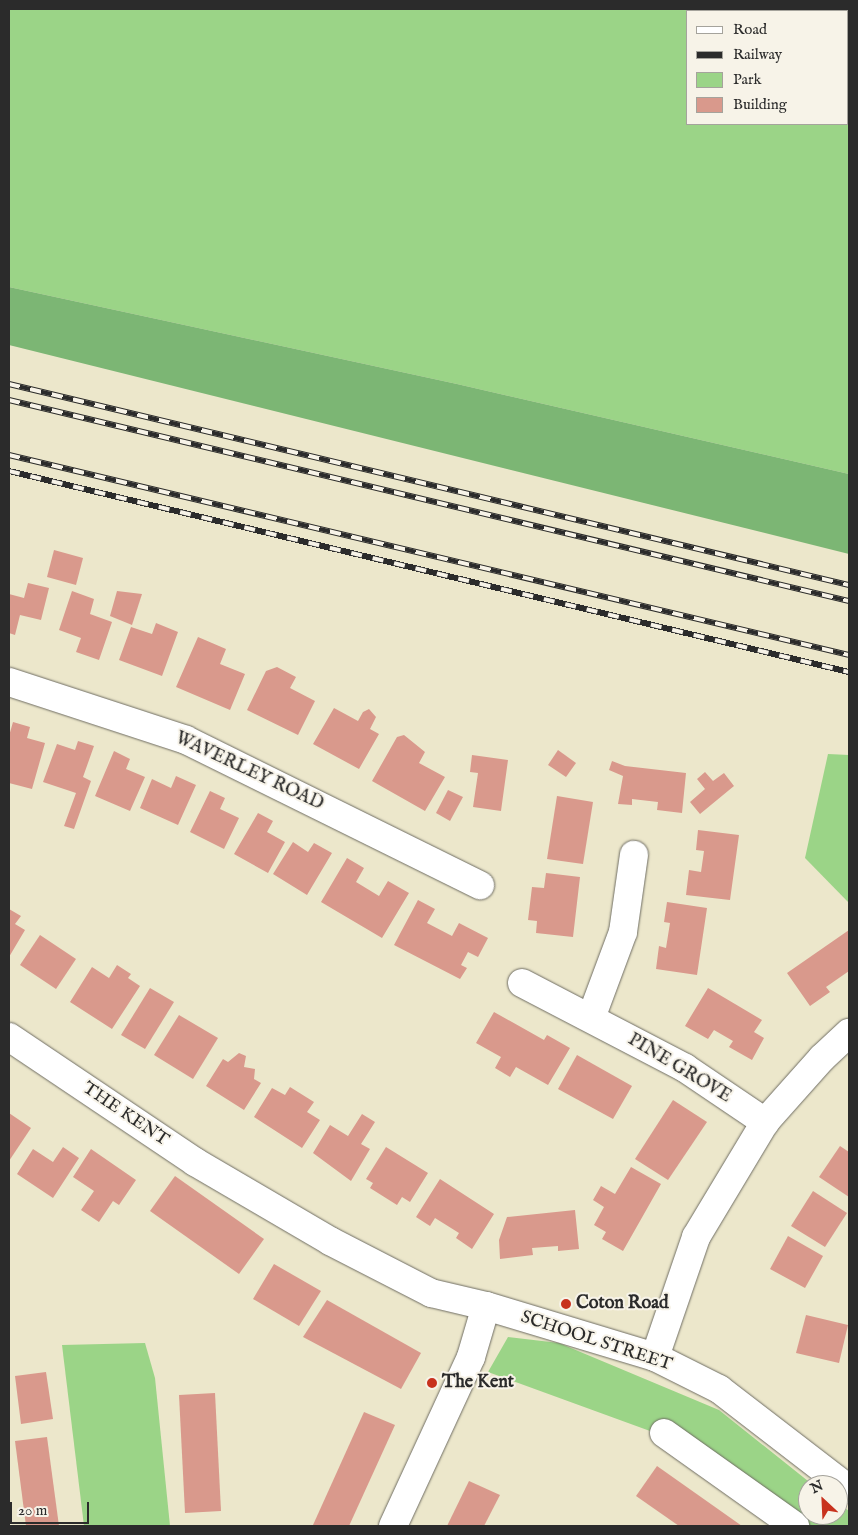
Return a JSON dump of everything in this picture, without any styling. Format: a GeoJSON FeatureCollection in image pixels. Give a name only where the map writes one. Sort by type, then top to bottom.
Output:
{"type":"FeatureCollection","features":[{"type":"Feature","properties":{"kind":"street","name":"WAVERLEY ROAD"},"geometry":{"type":"LineString","coordinates":[[9,682],[186,740],[480,885]]}},
{"type":"Feature","properties":{"kind":"street"},"geometry":{"type":"LineString","coordinates":[[591,1018],[623,932],[634,854]]}},
{"type":"Feature","properties":{"kind":"street","name":"PINE GROVE"},"geometry":{"type":"LineString","coordinates":[[522,982],[685,1068],[765,1122]]}},
{"type":"Feature","properties":{"kind":"street"},"geometry":{"type":"LineString","coordinates":[[655,1357],[696,1237],[765,1122],[822,1058],[849,1033]]}},
{"type":"Feature","properties":{"kind":"street","name":"THE KENT"},"geometry":{"type":"LineString","coordinates":[[9,1037],[195,1162],[330,1241],[431,1294],[486,1306]]}},
{"type":"Feature","properties":{"kind":"street"},"geometry":{"type":"LineString","coordinates":[[393,1526],[471,1357],[486,1306]]}},
{"type":"Feature","properties":{"kind":"street","name":"SCHOOL STREET"},"geometry":{"type":"LineString","coordinates":[[486,1306],[655,1357],[719,1389],[849,1489]]}},
{"type":"Feature","properties":{"kind":"street"},"geometry":{"type":"LineString","coordinates":[[664,1433],[795,1526]]}},
{"type":"Feature","properties":{"kind":"green space"},"geometry":{"type":"Polygon","coordinates":[[[9,9],[849,9],[849,474],[457,384],[9,287],[9,9]]]}},
{"type":"Feature","properties":{"kind":"green space"},"geometry":{"type":"Polygon","coordinates":[[[9,287],[457,384],[849,474],[849,554],[9,345],[9,287]]]}},
{"type":"Feature","properties":{"kind":"green space"},"geometry":{"type":"Polygon","coordinates":[[[828,754],[849,755],[849,903],[805,858],[828,754]]]}},
{"type":"Feature","properties":{"kind":"green space"},"geometry":{"type":"Polygon","coordinates":[[[508,1337],[559,1343],[719,1410],[800,1475],[798,1475],[798,1525],[848,1525],[848,1510],[849,1526],[781,1526],[650,1431],[488,1372],[508,1337]]]}},
{"type":"Feature","properties":{"kind":"green space"},"geometry":{"type":"Polygon","coordinates":[[[145,1343],[155,1378],[170,1526],[84,1526],[62,1345],[145,1343]]]}},
{"type":"Feature","properties":{"kind":"building"},"geometry":{"type":"Polygon","coordinates":[[[54,550],[83,558],[76,585],[47,577],[54,550]]]}},
{"type":"Feature","properties":{"kind":"building"},"geometry":{"type":"Polygon","coordinates":[[[28,583],[49,588],[41,620],[20,615],[15,635],[9,633],[9,594],[24,598],[28,583]]]}},
{"type":"Feature","properties":{"kind":"building"},"geometry":{"type":"Polygon","coordinates":[[[72,591],[94,599],[90,614],[112,622],[99,660],[76,652],[81,638],[59,630],[72,591]]]}},
{"type":"Feature","properties":{"kind":"building"},"geometry":{"type":"Polygon","coordinates":[[[117,591],[142,594],[132,625],[110,616],[117,591]]]}},
{"type":"Feature","properties":{"kind":"building"},"geometry":{"type":"Polygon","coordinates":[[[156,623],[178,632],[162,676],[119,660],[131,627],[152,634],[156,623]]]}},
{"type":"Feature","properties":{"kind":"building"},"geometry":{"type":"Polygon","coordinates":[[[198,637],[226,649],[220,664],[245,674],[230,710],[176,687],[198,637]]]}},
{"type":"Feature","properties":{"kind":"building"},"geometry":{"type":"Polygon","coordinates":[[[277,667],[296,677],[290,688],[315,701],[298,735],[247,710],[266,671],[277,667]]]}},
{"type":"Feature","properties":{"kind":"building"},"geometry":{"type":"Polygon","coordinates":[[[334,708],[358,721],[363,712],[369,709],[376,717],[370,729],[379,734],[359,769],[313,744],[334,708]]]}},
{"type":"Feature","properties":{"kind":"building"},"geometry":{"type":"Polygon","coordinates":[[[13,722],[30,727],[27,738],[45,743],[32,789],[9,783],[9,736],[13,722]]]}},
{"type":"Feature","properties":{"kind":"building"},"geometry":{"type":"Polygon","coordinates":[[[404,735],[425,752],[419,763],[445,777],[425,811],[372,781],[397,737],[404,735]]]}},
{"type":"Feature","properties":{"kind":"building"},"geometry":{"type":"Polygon","coordinates":[[[78,741],[94,746],[83,777],[91,781],[74,829],[64,826],[76,793],[43,782],[57,744],[75,750],[78,741]]]}},
{"type":"Feature","properties":{"kind":"building"},"geometry":{"type":"Polygon","coordinates":[[[558,750],[576,763],[566,777],[548,765],[558,750]]]}},
{"type":"Feature","properties":{"kind":"building"},"geometry":{"type":"Polygon","coordinates":[[[114,751],[130,759],[126,769],[145,777],[130,811],[95,796],[114,751]]]}},
{"type":"Feature","properties":{"kind":"building"},"geometry":{"type":"Polygon","coordinates":[[[472,755],[508,760],[501,811],[473,807],[478,773],[470,772],[472,755]]]}},
{"type":"Feature","properties":{"kind":"building"},"geometry":{"type":"Polygon","coordinates":[[[612,761],[625,766],[686,773],[682,813],[657,810],[658,802],[632,799],[632,805],[618,804],[623,776],[609,770],[612,761]]]}},
{"type":"Feature","properties":{"kind":"building"},"geometry":{"type":"Polygon","coordinates":[[[705,772],[713,781],[724,773],[734,786],[700,814],[690,802],[705,789],[697,779],[705,772]]]}},
{"type":"Feature","properties":{"kind":"building"},"geometry":{"type":"Polygon","coordinates":[[[176,776],[196,785],[178,825],[140,808],[152,779],[171,788],[176,776]]]}},
{"type":"Feature","properties":{"kind":"building"},"geometry":{"type":"Polygon","coordinates":[[[448,790],[463,797],[450,821],[436,813],[448,790]]]}},
{"type":"Feature","properties":{"kind":"building"},"geometry":{"type":"Polygon","coordinates":[[[210,791],[225,798],[220,809],[239,818],[224,849],[190,832],[210,791]]]}},
{"type":"Feature","properties":{"kind":"building"},"geometry":{"type":"Polygon","coordinates":[[[557,796],[593,802],[583,864],[547,859],[557,796]]]}},
{"type":"Feature","properties":{"kind":"building"},"geometry":{"type":"Polygon","coordinates":[[[258,813],[273,821],[267,832],[285,842],[268,873],[234,854],[258,813]]]}},
{"type":"Feature","properties":{"kind":"building"},"geometry":{"type":"Polygon","coordinates":[[[698,830],[739,835],[730,900],[686,895],[689,870],[701,872],[704,851],[696,850],[698,830]]]}},
{"type":"Feature","properties":{"kind":"building"},"geometry":{"type":"Polygon","coordinates":[[[293,842],[308,852],[314,843],[332,853],[307,895],[273,874],[293,842]]]}},
{"type":"Feature","properties":{"kind":"building"},"geometry":{"type":"Polygon","coordinates":[[[347,858],[364,868],[356,882],[379,896],[388,881],[409,893],[382,938],[321,902],[347,858]]]}},
{"type":"Feature","properties":{"kind":"building"},"geometry":{"type":"Polygon","coordinates":[[[546,873],[580,877],[573,937],[536,933],[537,921],[528,920],[532,887],[544,888],[546,873]]]}},
{"type":"Feature","properties":{"kind":"building"},"geometry":{"type":"Polygon","coordinates":[[[418,900],[435,909],[427,923],[452,936],[459,923],[488,938],[478,957],[468,952],[461,965],[467,968],[460,979],[394,945],[418,900]]]}},
{"type":"Feature","properties":{"kind":"building"},"geometry":{"type":"Polygon","coordinates":[[[667,902],[707,908],[697,975],[656,969],[659,946],[666,948],[670,923],[664,922],[667,902]]]}},
{"type":"Feature","properties":{"kind":"building"},"geometry":{"type":"Polygon","coordinates":[[[9,909],[21,916],[15,924],[25,930],[9,957],[9,909]]]}},
{"type":"Feature","properties":{"kind":"building"},"geometry":{"type":"Polygon","coordinates":[[[849,930],[849,971],[826,987],[830,992],[810,1006],[787,973],[849,930]]]}},
{"type":"Feature","properties":{"kind":"building"},"geometry":{"type":"Polygon","coordinates":[[[40,935],[76,959],[56,989],[20,965],[40,935]]]}},
{"type":"Feature","properties":{"kind":"building"},"geometry":{"type":"Polygon","coordinates":[[[117,965],[131,974],[128,978],[140,986],[112,1029],[70,1002],[92,967],[109,978],[117,965]]]}},
{"type":"Feature","properties":{"kind":"building"},"geometry":{"type":"Polygon","coordinates":[[[150,988],[174,1002],[145,1049],[121,1035],[150,988]]]}},
{"type":"Feature","properties":{"kind":"building"},"geometry":{"type":"Polygon","coordinates":[[[708,988],[762,1020],[754,1032],[764,1038],[752,1060],[729,1047],[733,1041],[714,1030],[708,1039],[685,1026],[708,988]]]}},
{"type":"Feature","properties":{"kind":"building"},"geometry":{"type":"Polygon","coordinates":[[[494,1012],[544,1040],[547,1035],[570,1048],[548,1085],[516,1067],[510,1077],[495,1068],[501,1057],[476,1043],[494,1012]]]}},
{"type":"Feature","properties":{"kind":"building"},"geometry":{"type":"Polygon","coordinates":[[[179,1015],[218,1038],[193,1079],[154,1055],[179,1015]]]}},
{"type":"Feature","properties":{"kind":"building"},"geometry":{"type":"Polygon","coordinates":[[[239,1053],[246,1056],[244,1067],[255,1069],[254,1079],[261,1083],[244,1110],[206,1086],[223,1059],[228,1062],[239,1053]]]}},
{"type":"Feature","properties":{"kind":"building"},"geometry":{"type":"Polygon","coordinates":[[[577,1055],[632,1086],[613,1119],[558,1089],[577,1055]]]}},
{"type":"Feature","properties":{"kind":"building"},"geometry":{"type":"Polygon","coordinates":[[[290,1087],[314,1102],[307,1112],[320,1120],[302,1148],[254,1117],[272,1088],[285,1095],[290,1087]]]}},
{"type":"Feature","properties":{"kind":"building"},"geometry":{"type":"Polygon","coordinates":[[[673,1100],[707,1122],[668,1180],[635,1159],[673,1100]]]}},
{"type":"Feature","properties":{"kind":"building"},"geometry":{"type":"Polygon","coordinates":[[[9,1113],[31,1128],[9,1161],[9,1113]]]}},
{"type":"Feature","properties":{"kind":"building"},"geometry":{"type":"Polygon","coordinates":[[[362,1114],[375,1122],[361,1144],[370,1149],[351,1181],[313,1153],[330,1125],[348,1136],[362,1114]]]}},
{"type":"Feature","properties":{"kind":"building"},"geometry":{"type":"Polygon","coordinates":[[[840,1146],[849,1152],[849,1197],[819,1177],[840,1146]]]}},
{"type":"Feature","properties":{"kind":"building"},"geometry":{"type":"Polygon","coordinates":[[[63,1147],[79,1158],[53,1198],[17,1174],[33,1149],[53,1162],[63,1147]]]}},
{"type":"Feature","properties":{"kind":"building"},"geometry":{"type":"Polygon","coordinates":[[[386,1147],[428,1173],[410,1202],[402,1197],[397,1205],[370,1188],[373,1183],[366,1179],[386,1147]]]}},
{"type":"Feature","properties":{"kind":"building"},"geometry":{"type":"Polygon","coordinates":[[[91,1149],[136,1180],[119,1205],[113,1201],[99,1222],[81,1210],[94,1191],[73,1177],[91,1149]]]}},
{"type":"Feature","properties":{"kind":"building"},"geometry":{"type":"Polygon","coordinates":[[[631,1167],[661,1184],[623,1251],[602,1239],[606,1232],[594,1225],[604,1207],[593,1200],[601,1186],[615,1194],[631,1167]]]}},
{"type":"Feature","properties":{"kind":"building"},"geometry":{"type":"Polygon","coordinates":[[[175,1176],[264,1239],[239,1274],[150,1211],[175,1176]]]}},
{"type":"Feature","properties":{"kind":"building"},"geometry":{"type":"Polygon","coordinates":[[[440,1179],[494,1214],[472,1249],[456,1238],[459,1233],[435,1218],[430,1226],[416,1217],[440,1179]]]}},
{"type":"Feature","properties":{"kind":"building"},"geometry":{"type":"Polygon","coordinates":[[[813,1191],[847,1213],[825,1247],[791,1226],[813,1191]]]}},
{"type":"Feature","properties":{"kind":"building"},"geometry":{"type":"Polygon","coordinates":[[[575,1210],[579,1249],[558,1251],[558,1246],[532,1248],[533,1255],[500,1259],[499,1240],[507,1217],[575,1210]]]}},
{"type":"Feature","properties":{"kind":"building"},"geometry":{"type":"Polygon","coordinates":[[[788,1236],[823,1256],[805,1288],[770,1269],[788,1236]]]}},
{"type":"Feature","properties":{"kind":"building"},"geometry":{"type":"Polygon","coordinates":[[[274,1264],[321,1291],[299,1326],[253,1299],[274,1264]]]}},
{"type":"Feature","properties":{"kind":"building"},"geometry":{"type":"Polygon","coordinates":[[[327,1300],[421,1353],[401,1389],[303,1337],[327,1300]]]}},
{"type":"Feature","properties":{"kind":"building"},"geometry":{"type":"Polygon","coordinates":[[[806,1315],[848,1325],[839,1363],[796,1353],[806,1315]]]}},
{"type":"Feature","properties":{"kind":"building"},"geometry":{"type":"Polygon","coordinates":[[[46,1372],[53,1419],[21,1424],[15,1376],[46,1372]]]}},
{"type":"Feature","properties":{"kind":"building"},"geometry":{"type":"Polygon","coordinates":[[[215,1393],[221,1511],[185,1513],[179,1395],[215,1393]]]}},
{"type":"Feature","properties":{"kind":"building"},"geometry":{"type":"Polygon","coordinates":[[[364,1412],[395,1425],[349,1526],[313,1525],[364,1412]]]}},
{"type":"Feature","properties":{"kind":"building"},"geometry":{"type":"Polygon","coordinates":[[[47,1437],[59,1526],[26,1526],[15,1441],[47,1437]]]}},
{"type":"Feature","properties":{"kind":"building"},"geometry":{"type":"Polygon","coordinates":[[[657,1466],[742,1526],[679,1526],[636,1496],[657,1466]]]}},
{"type":"Feature","properties":{"kind":"building"},"geometry":{"type":"Polygon","coordinates":[[[469,1481],[500,1495],[484,1526],[447,1526],[469,1481]]]}},
{"type":"Feature","properties":{"kind":"railway"},"geometry":{"type":"LineString","coordinates":[[9,384],[849,585]]}},
{"type":"Feature","properties":{"kind":"railway"},"geometry":{"type":"LineString","coordinates":[[9,400],[849,601]]}},
{"type":"Feature","properties":{"kind":"railway"},"geometry":{"type":"LineString","coordinates":[[9,455],[849,655]]}},
{"type":"Feature","properties":{"kind":"railway"},"geometry":{"type":"LineString","coordinates":[[9,471],[849,672]]}},
{"type":"Feature","properties":{"kind":"place","name":"Coton Road"},"geometry":{"type":"Point","coordinates":[566,1304]}},
{"type":"Feature","properties":{"kind":"place","name":"The Kent"},"geometry":{"type":"Point","coordinates":[432,1383]}}]}
